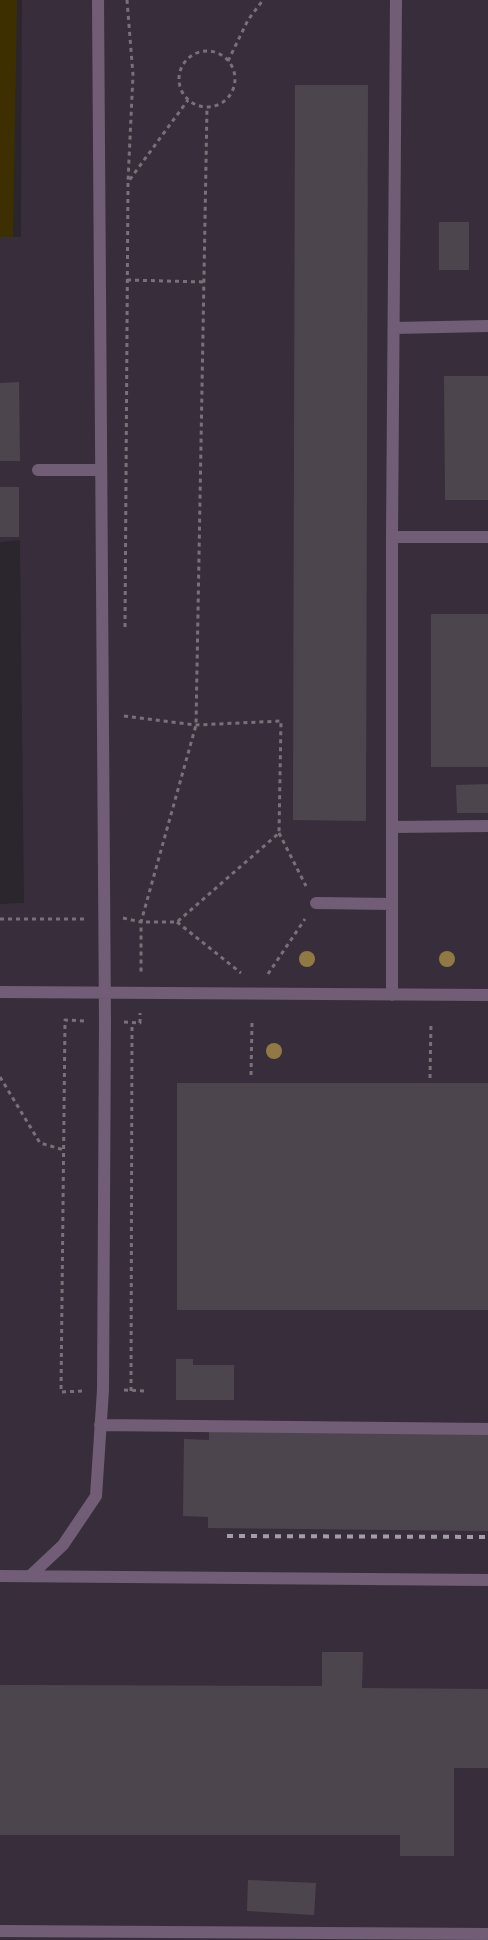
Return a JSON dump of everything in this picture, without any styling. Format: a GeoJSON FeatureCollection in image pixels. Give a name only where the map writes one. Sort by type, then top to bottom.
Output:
{"type":"FeatureCollection","features":[{"type":"Feature","properties":{"kind":"lane"},"geometry":{"type":"LineString","coordinates":[[30,1576],[63,1545],[96,1496],[103,1390],[104,993],[98,0]]}},
{"type":"Feature","properties":{"kind":"lane"},"geometry":{"type":"LineString","coordinates":[[392,995],[392,537],[396,0]]}},
{"type":"Feature","properties":{"kind":"lane"},"geometry":{"type":"LineString","coordinates":[[394,328],[488,326]]}},
{"type":"Feature","properties":{"kind":"lane"},"geometry":{"type":"LineString","coordinates":[[38,470],[100,470]]}},
{"type":"Feature","properties":{"kind":"lane"},"geometry":{"type":"LineString","coordinates":[[392,537],[488,537]]}},
{"type":"Feature","properties":{"kind":"lane"},"geometry":{"type":"LineString","coordinates":[[392,827],[488,826]]}},
{"type":"Feature","properties":{"kind":"lane"},"geometry":{"type":"LineString","coordinates":[[316,903],[392,904]]}},
{"type":"Feature","properties":{"kind":"lane"},"geometry":{"type":"LineString","coordinates":[[0,992],[488,995]]}},
{"type":"Feature","properties":{"kind":"lane"},"geometry":{"type":"LineString","coordinates":[[100,1425],[488,1429]]}},
{"type":"Feature","properties":{"kind":"lane"},"geometry":{"type":"LineString","coordinates":[[0,1576],[488,1580]]}},
{"type":"Feature","properties":{"kind":"lane"},"geometry":{"type":"LineString","coordinates":[[0,1931],[319,1936],[488,1934]]}},
{"type":"Feature","properties":{"kind":"path"},"geometry":{"type":"LineString","coordinates":[[125,637],[128,182],[133,75],[127,0]]}},
{"type":"Feature","properties":{"kind":"path"},"geometry":{"type":"LineString","coordinates":[[228,61],[248,20],[264,0]]}},
{"type":"Feature","properties":{"kind":"path"},"geometry":{"type":"LineString","coordinates":[[203,51],[221,55],[228,61],[234,77],[234,86],[230,95],[224,101],[207,107],[188,100],[179,85],[179,76],[187,59],[203,51]]}},
{"type":"Feature","properties":{"kind":"path"},"geometry":{"type":"LineString","coordinates":[[128,182],[188,100]]}},
{"type":"Feature","properties":{"kind":"path"},"geometry":{"type":"LineString","coordinates":[[207,107],[196,725],[141,922],[177,922],[243,975]]}},
{"type":"Feature","properties":{"kind":"path"},"geometry":{"type":"LineString","coordinates":[[127,280],[205,282]]}},
{"type":"Feature","properties":{"kind":"path"},"geometry":{"type":"LineString","coordinates":[[124,706],[124,726]]}},
{"type":"Feature","properties":{"kind":"path"},"geometry":{"type":"LineString","coordinates":[[124,716],[196,725],[281,721],[279,833],[316,903],[264,981]]}},
{"type":"Feature","properties":{"kind":"path"},"geometry":{"type":"LineString","coordinates":[[177,922],[279,833]]}},
{"type":"Feature","properties":{"kind":"path"},"geometry":{"type":"LineString","coordinates":[[430,1078],[431,1022]]}},
{"type":"Feature","properties":{"kind":"path"},"geometry":{"type":"LineString","coordinates":[[131,1391],[132,1023]]}},
{"type":"Feature","properties":{"kind":"path"},"geometry":{"type":"LineString","coordinates":[[251,1075],[252,1023]]}},
{"type":"Feature","properties":{"kind":"path"},"geometry":{"type":"LineString","coordinates":[[0,1077],[40,1144],[64,1150]]}},
{"type":"Feature","properties":{"kind":"shaded area"},"geometry":{"type":"Polygon","coordinates":[[[0,0],[17,0],[13,237],[0,237],[0,0]]]}},
{"type":"Feature","properties":{"kind":"shaded area"},"geometry":{"type":"Polygon","coordinates":[[[22,0],[488,0],[488,1940],[0,1940],[0,904],[24,903],[20,540],[0,542],[0,237],[21,237],[22,0]]]}},
{"type":"Feature","properties":{"kind":"building"},"geometry":{"type":"Polygon","coordinates":[[[295,85],[368,85],[366,821],[293,820],[295,85]]]}},
{"type":"Feature","properties":{"kind":"building"},"geometry":{"type":"Polygon","coordinates":[[[439,222],[469,222],[469,270],[439,270],[439,222]]]}},
{"type":"Feature","properties":{"kind":"building"},"geometry":{"type":"Polygon","coordinates":[[[444,376],[488,376],[488,500],[445,500],[444,376]]]}},
{"type":"Feature","properties":{"kind":"building"},"geometry":{"type":"Polygon","coordinates":[[[19,382],[20,461],[0,461],[0,383],[19,382]]]}},
{"type":"Feature","properties":{"kind":"building"},"geometry":{"type":"Polygon","coordinates":[[[0,487],[19,487],[19,537],[0,537],[0,487]]]}},
{"type":"Feature","properties":{"kind":"building"},"geometry":{"type":"Polygon","coordinates":[[[431,614],[488,614],[488,767],[431,767],[431,614]]]}},
{"type":"Feature","properties":{"kind":"building"},"geometry":{"type":"Polygon","coordinates":[[[488,784],[488,813],[457,813],[456,785],[488,784]]]}},
{"type":"Feature","properties":{"kind":"building"},"geometry":{"type":"Polygon","coordinates":[[[177,1083],[488,1083],[488,1310],[177,1310],[177,1083]]]}},
{"type":"Feature","properties":{"kind":"building"},"geometry":{"type":"Polygon","coordinates":[[[176,1359],[193,1359],[193,1365],[234,1365],[234,1400],[176,1400],[176,1359]]]}},
{"type":"Feature","properties":{"kind":"building"},"geometry":{"type":"Polygon","coordinates":[[[209,1429],[488,1432],[488,1531],[208,1528],[208,1517],[183,1516],[184,1439],[209,1440],[209,1429]]]}},
{"type":"Feature","properties":{"kind":"building"},"geometry":{"type":"Polygon","coordinates":[[[322,1652],[363,1652],[362,1688],[488,1689],[488,1768],[454,1768],[454,1856],[400,1856],[400,1835],[0,1835],[0,1685],[322,1686],[322,1652]]]}},
{"type":"Feature","properties":{"kind":"building"},"geometry":{"type":"Polygon","coordinates":[[[248,1880],[316,1883],[314,1915],[247,1911],[248,1880]]]}},
{"type":"Feature","properties":{"kind":"railway"},"geometry":{"type":"LineString","coordinates":[[227,1536],[488,1537]]}}]}
